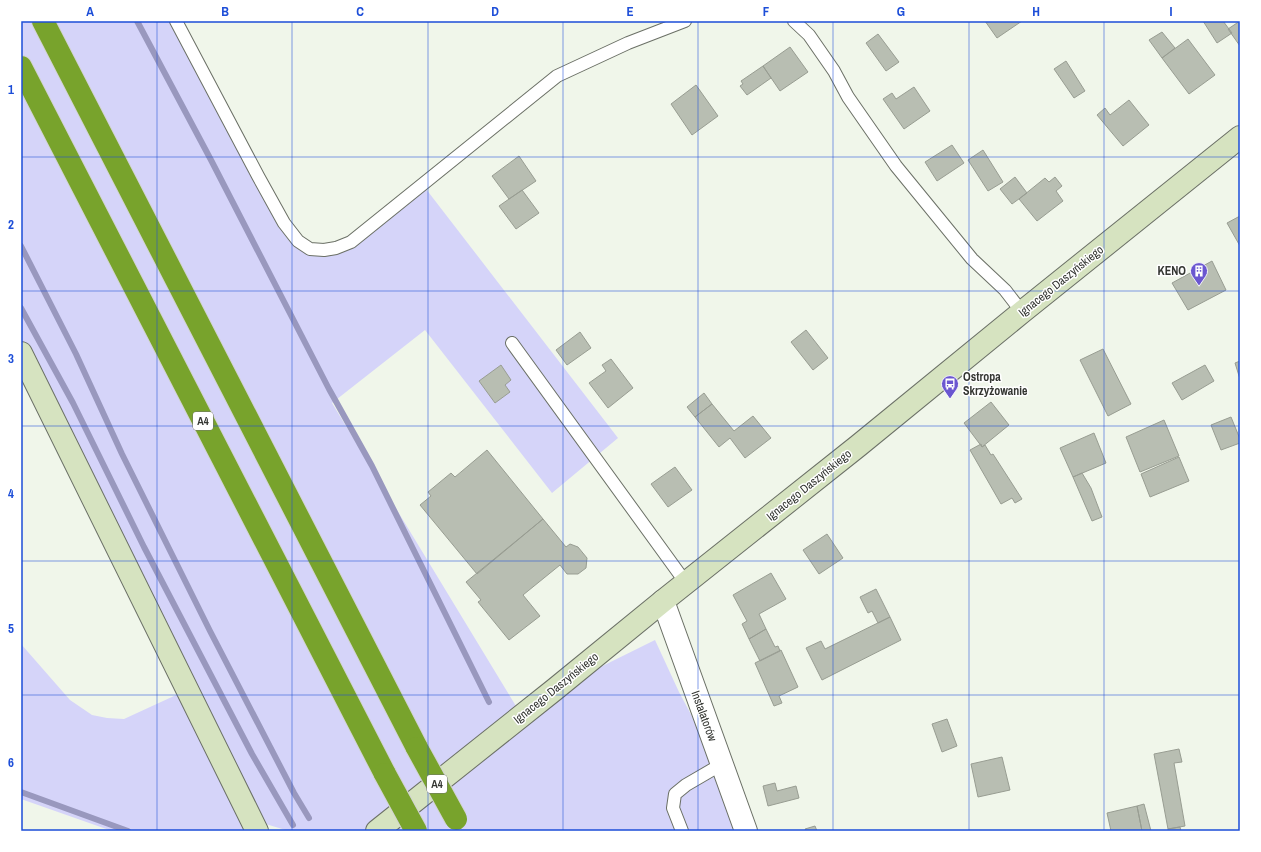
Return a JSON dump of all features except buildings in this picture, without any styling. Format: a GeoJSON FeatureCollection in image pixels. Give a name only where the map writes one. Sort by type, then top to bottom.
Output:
{"type":"FeatureCollection","features":[{"type":"Feature","properties":{"kind":"highway","name":"A4"},"geometry":{"type":"LineString","coordinates":[[43,21],[417,748],[460,825]]}},
{"type":"Feature","properties":{"kind":"highway","name":"A4"},"geometry":{"type":"LineString","coordinates":[[21,67],[385,774],[416,831]]}},
{"type":"Feature","properties":{"kind":"main road","name":"Ignacego Daszyńskiego"},"geometry":{"type":"LineString","coordinates":[[377,831],[858,446],[1240,137]]}},
{"type":"Feature","properties":{"kind":"main road"},"geometry":{"type":"LineString","coordinates":[[21,354],[257,831]]}},
{"type":"Feature","properties":{"kind":"street","name":"Instalatorów"},"geometry":{"type":"LineString","coordinates":[[663,601],[746,831]]}},
{"type":"Feature","properties":{"kind":"lane"},"geometry":{"type":"LineString","coordinates":[[176,21],[284,223],[298,241],[310,249],[324,250],[336,248],[350,242],[557,76],[628,43],[685,21]]}},
{"type":"Feature","properties":{"kind":"lane"},"geometry":{"type":"LineString","coordinates":[[794,21],[813,40],[834,71],[848,97],[896,166],[972,259],[1005,290],[1022,312]]}},
{"type":"Feature","properties":{"kind":"lane"},"geometry":{"type":"LineString","coordinates":[[512,343],[686,583]]}},
{"type":"Feature","properties":{"kind":"lane"},"geometry":{"type":"LineString","coordinates":[[682,831],[673,808],[675,794],[686,785],[722,764]]}},
{"type":"Feature","properties":{"kind":"shaded area"},"geometry":{"type":"Polygon","coordinates":[[[21,21],[176,21],[298,241],[324,250],[364,230],[426,189],[618,438],[552,493],[425,330],[332,403],[519,711],[372,831],[289,831],[252,820],[256,831],[112,831],[21,799],[21,644],[70,700],[92,715],[124,719],[187,690],[21,353],[21,21]]]}},
{"type":"Feature","properties":{"kind":"shaded area"},"geometry":{"type":"Polygon","coordinates":[[[655,640],[679,692],[748,821],[751,831],[376,831],[554,690],[655,640]]]}},
{"type":"Feature","properties":{"kind":"waterway"},"geometry":{"type":"LineString","coordinates":[[137,21],[211,160],[329,389],[372,466],[489,702]]}},
{"type":"Feature","properties":{"kind":"waterway"},"geometry":{"type":"LineString","coordinates":[[21,246],[76,354],[122,454],[210,631],[294,793],[309,818]]}},
{"type":"Feature","properties":{"kind":"waterway"},"geometry":{"type":"LineString","coordinates":[[21,308],[73,403],[144,547],[252,754],[293,825]]}},
{"type":"Feature","properties":{"kind":"waterway"},"geometry":{"type":"LineString","coordinates":[[21,792],[128,831]]}},
{"type":"Feature","properties":{"kind":"place","name":"KENO"},"geometry":{"type":"Point","coordinates":[1199,286]}},
{"type":"Feature","properties":{"kind":"place","name":"Ostropa Skrzyżowanie"},"geometry":{"type":"Point","coordinates":[950,399]}}]}
